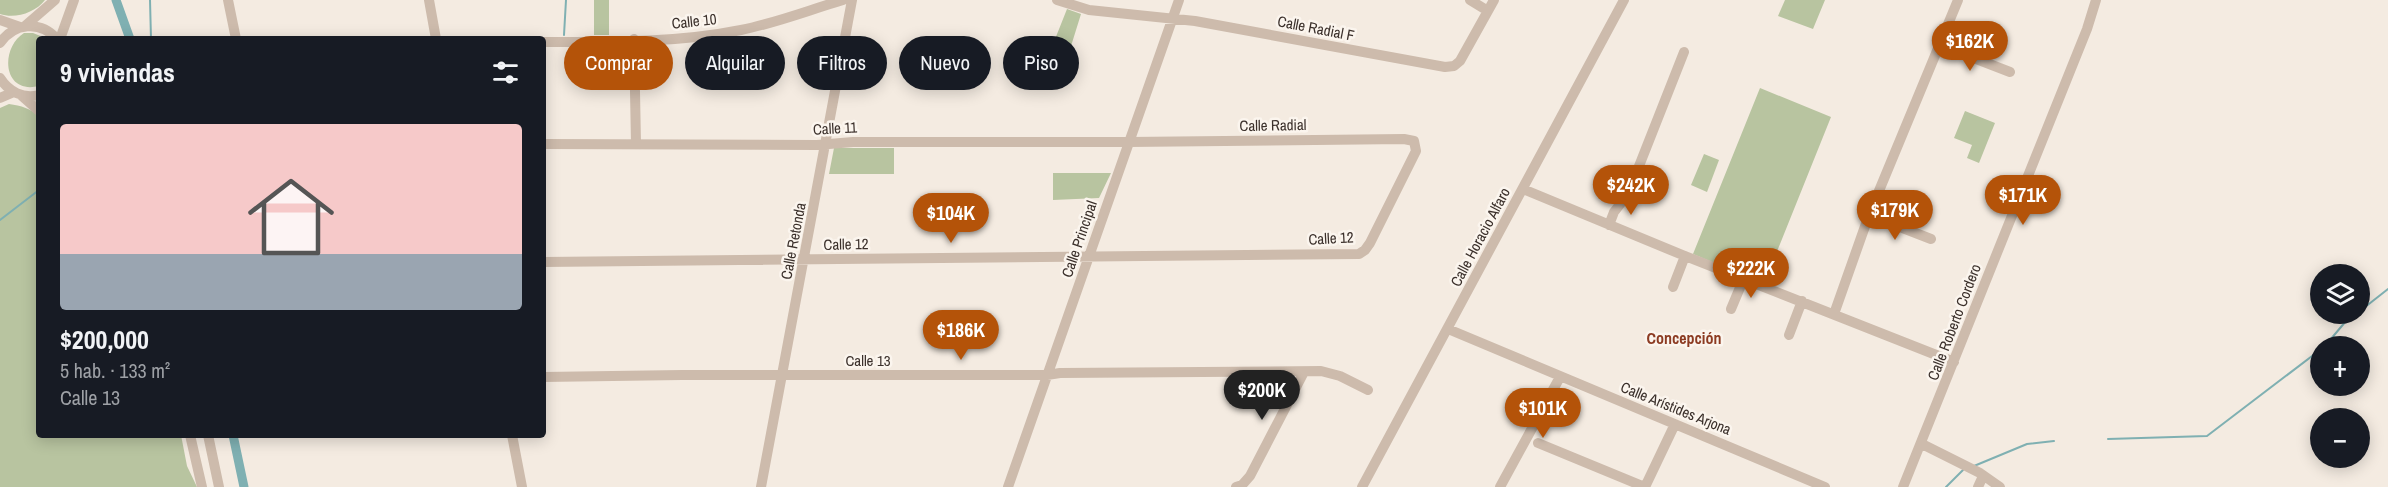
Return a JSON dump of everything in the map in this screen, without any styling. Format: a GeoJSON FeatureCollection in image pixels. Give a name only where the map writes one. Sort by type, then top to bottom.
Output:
{"type":"FeatureCollection","features":[{"type":"Feature","properties":{"kind":"street"},"geometry":{"type":"LineString","coordinates":[[0,43],[12,31],[22,27],[55,0]]}},
{"type":"Feature","properties":{"kind":"street"},"geometry":{"type":"LineString","coordinates":[[60,36],[74,0]]}},
{"type":"Feature","properties":{"kind":"street"},"geometry":{"type":"LineString","coordinates":[[228,0],[235,36]]}},
{"type":"Feature","properties":{"kind":"street"},"geometry":{"type":"LineString","coordinates":[[429,0],[435,36]]}},
{"type":"Feature","properties":{"kind":"street","name":"Calle 10"},"geometry":{"type":"LineString","coordinates":[[673,37],[706,36],[742,30],[791,18],[843,0]]}},
{"type":"Feature","properties":{"kind":"street","name":"Calle Retonda"},"geometry":{"type":"LineString","coordinates":[[761,487],[784,375],[852,0]]}},
{"type":"Feature","properties":{"kind":"street"},"geometry":{"type":"LineString","coordinates":[[1057,0],[1089,10],[1172,20]]}},
{"type":"Feature","properties":{"kind":"street","name":"Calle Principal"},"geometry":{"type":"LineString","coordinates":[[1008,487],[1179,0]]}},
{"type":"Feature","properties":{"kind":"street"},"geometry":{"type":"LineString","coordinates":[[1470,0],[1488,11],[1494,0]]}},
{"type":"Feature","properties":{"kind":"street","name":"Calle Horacio Alfaro"},"geometry":{"type":"LineString","coordinates":[[1362,487],[1624,0]]}},
{"type":"Feature","properties":{"kind":"street"},"geometry":{"type":"LineString","coordinates":[[1834,314],[1869,215],[1958,0]]}},
{"type":"Feature","properties":{"kind":"street","name":"Calle Roberto Cordero"},"geometry":{"type":"LineString","coordinates":[[1903,487],[2087,29],[2096,0]]}},
{"type":"Feature","properties":{"kind":"street","name":"Calle Radial F"},"geometry":{"type":"LineString","coordinates":[[1172,20],[1195,21],[1444,67],[1454,66],[1460,61],[1488,11]]}},
{"type":"Feature","properties":{"kind":"street"},"geometry":{"type":"LineString","coordinates":[[0,20],[22,27],[45,29],[55,36]]}},
{"type":"Feature","properties":{"kind":"street","name":"Calle 10"},"geometry":{"type":"LineString","coordinates":[[546,42],[564,41]]}},
{"type":"Feature","properties":{"kind":"street"},"geometry":{"type":"LineString","coordinates":[[1940,45],[2010,72]]}},
{"type":"Feature","properties":{"kind":"street"},"geometry":{"type":"LineString","coordinates":[[1609,225],[1614,212],[1628,194],[1684,52]]}},
{"type":"Feature","properties":{"kind":"street"},"geometry":{"type":"LineString","coordinates":[[0,78],[36,109]]}},
{"type":"Feature","properties":{"kind":"street"},"geometry":{"type":"LineString","coordinates":[[635,90],[636,144]]}},
{"type":"Feature","properties":{"kind":"street"},"geometry":{"type":"LineString","coordinates":[[0,98],[18,94],[36,95]]}},
{"type":"Feature","properties":{"kind":"street","name":"Calle Radial"},"geometry":{"type":"LineString","coordinates":[[1129,142],[1404,139],[1416,142],[1416,151],[1365,250]]}},
{"type":"Feature","properties":{"kind":"street","name":"Calle 11"},"geometry":{"type":"LineString","coordinates":[[546,144],[1129,142]]}},
{"type":"Feature","properties":{"kind":"street"},"geometry":{"type":"LineString","coordinates":[[1522,189],[1954,362]]}},
{"type":"Feature","properties":{"kind":"street"},"geometry":{"type":"LineString","coordinates":[[1869,215],[1931,239]]}},
{"type":"Feature","properties":{"kind":"street","name":"Calle 12"},"geometry":{"type":"LineString","coordinates":[[546,262],[1351,254],[1365,250]]}},
{"type":"Feature","properties":{"kind":"street"},"geometry":{"type":"LineString","coordinates":[[1672,286],[1685,256]]}},
{"type":"Feature","properties":{"kind":"street"},"geometry":{"type":"LineString","coordinates":[[1731,309],[1744,278]]}},
{"type":"Feature","properties":{"kind":"street"},"geometry":{"type":"LineString","coordinates":[[1789,336],[1802,301]]}},
{"type":"Feature","properties":{"kind":"street","name":"Calle Arístides Arjona"},"geometry":{"type":"LineString","coordinates":[[1448,329],[1826,487]]}},
{"type":"Feature","properties":{"kind":"street"},"geometry":{"type":"LineString","coordinates":[[1239,486],[1250,476],[1304,372]]}},
{"type":"Feature","properties":{"kind":"street","name":"Calle 13"},"geometry":{"type":"LineString","coordinates":[[546,377],[1304,372],[1329,373],[1368,390]]}},
{"type":"Feature","properties":{"kind":"street"},"geometry":{"type":"LineString","coordinates":[[1500,487],[1560,377]]}},
{"type":"Feature","properties":{"kind":"street"},"geometry":{"type":"LineString","coordinates":[[1538,443],[1646,487],[1675,424]]}},
{"type":"Feature","properties":{"kind":"street"},"geometry":{"type":"LineString","coordinates":[[191,438],[202,487]]}},
{"type":"Feature","properties":{"kind":"street"},"geometry":{"type":"LineString","coordinates":[[209,438],[219,487]]}},
{"type":"Feature","properties":{"kind":"street"},"geometry":{"type":"LineString","coordinates":[[513,438],[522,487]]}},
{"type":"Feature","properties":{"kind":"street"},"geometry":{"type":"LineString","coordinates":[[1922,444],[1982,474],[2000,487]]}},
{"type":"Feature","properties":{"kind":"street"},"geometry":{"type":"LineString","coordinates":[[1978,487],[1982,474]]}},
{"type":"Feature","properties":{"kind":"green space"},"geometry":{"type":"Polygon","coordinates":[[[0,0],[45,0],[30,11],[12,16],[0,14],[0,0]]]}},
{"type":"Feature","properties":{"kind":"green space"},"geometry":{"type":"Polygon","coordinates":[[[594,0],[609,0],[609,35],[594,35],[594,0]]]}},
{"type":"Feature","properties":{"kind":"green space"},"geometry":{"type":"Polygon","coordinates":[[[1785,0],[1825,0],[1813,29],[1778,16],[1785,0]]]}},
{"type":"Feature","properties":{"kind":"green space"},"geometry":{"type":"Polygon","coordinates":[[[1067,9],[1081,14],[1074,36],[1056,36],[1067,9]]]}},
{"type":"Feature","properties":{"kind":"green space"},"geometry":{"type":"Polygon","coordinates":[[[24,33],[40,36],[36,36],[36,86],[27,87],[18,84],[12,77],[8,59],[16,40],[24,33]]]}},
{"type":"Feature","properties":{"kind":"green space"},"geometry":{"type":"Polygon","coordinates":[[[1760,88],[1831,117],[1764,284],[1693,254],[1760,88]]]}},
{"type":"Feature","properties":{"kind":"green space"},"geometry":{"type":"Polygon","coordinates":[[[9,104],[29,109],[36,114],[36,438],[182,438],[187,466],[197,487],[0,487],[0,108],[9,104]]]}},
{"type":"Feature","properties":{"kind":"green space"},"geometry":{"type":"Polygon","coordinates":[[[1965,111],[1995,123],[1979,163],[1967,158],[1972,145],[1954,138],[1965,111]]]}},
{"type":"Feature","properties":{"kind":"green space"},"geometry":{"type":"Polygon","coordinates":[[[834,148],[894,148],[894,174],[829,174],[834,148]]]}},
{"type":"Feature","properties":{"kind":"green space"},"geometry":{"type":"Polygon","coordinates":[[[1704,154],[1719,160],[1707,192],[1691,185],[1704,154]]]}},
{"type":"Feature","properties":{"kind":"green space"},"geometry":{"type":"Polygon","coordinates":[[[1053,173],[1111,173],[1099,198],[1053,200],[1053,173]]]}},
{"type":"Feature","properties":{"kind":"waterway"},"geometry":{"type":"LineString","coordinates":[[116,0],[129,36]]}},
{"type":"Feature","properties":{"kind":"waterway"},"geometry":{"type":"LineString","coordinates":[[150,0],[151,36]]}},
{"type":"Feature","properties":{"kind":"waterway"},"geometry":{"type":"LineString","coordinates":[[564,35],[566,0]]}},
{"type":"Feature","properties":{"kind":"waterway"},"geometry":{"type":"LineString","coordinates":[[0,220],[36,192]]}},
{"type":"Feature","properties":{"kind":"waterway"},"geometry":{"type":"LineString","coordinates":[[2370,303],[2388,289]]}},
{"type":"Feature","properties":{"kind":"waterway"},"geometry":{"type":"LineString","coordinates":[[2333,336],[2343,324]]}},
{"type":"Feature","properties":{"kind":"waterway"},"geometry":{"type":"LineString","coordinates":[[2108,439],[2207,436],[2310,358]]}},
{"type":"Feature","properties":{"kind":"waterway"},"geometry":{"type":"LineString","coordinates":[[234,438],[244,487]]}},
{"type":"Feature","properties":{"kind":"waterway"},"geometry":{"type":"LineString","coordinates":[[1974,466],[2027,444],[2054,441]]}},
{"type":"Feature","properties":{"kind":"waterway"},"geometry":{"type":"LineString","coordinates":[[1946,487],[1963,470]]}},
{"type":"Feature","properties":{"kind":"district","name":"Concepción"},"geometry":{"type":"Point","coordinates":[1684,338]}}]}
